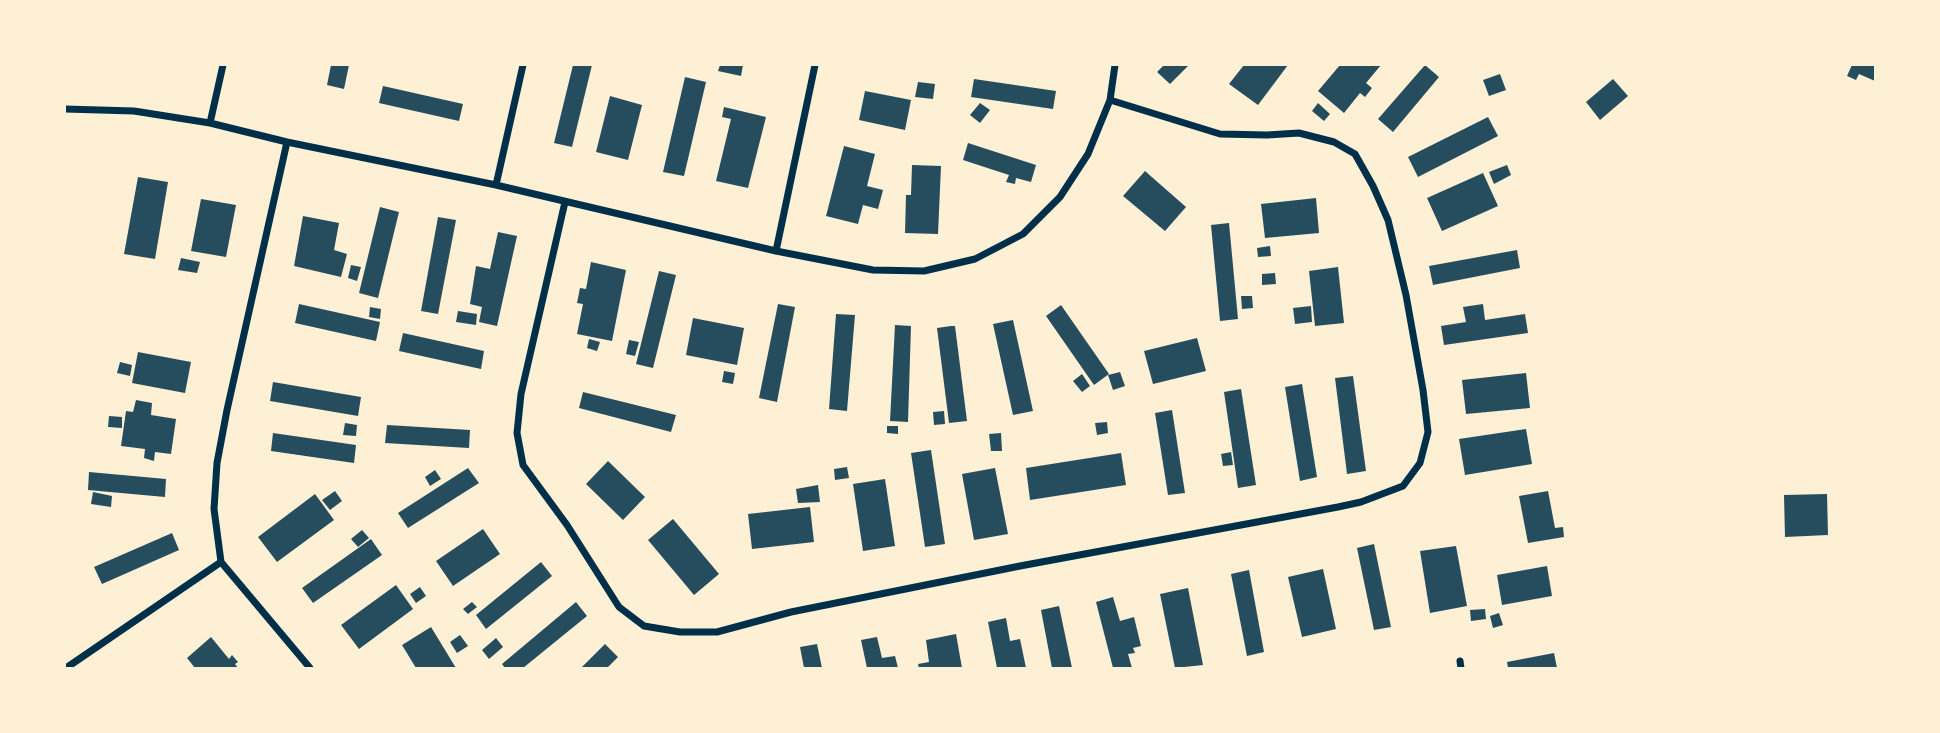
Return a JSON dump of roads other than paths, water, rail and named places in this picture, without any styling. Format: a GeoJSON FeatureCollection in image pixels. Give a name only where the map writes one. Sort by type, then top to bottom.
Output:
{"type":"FeatureCollection","features":[{"type":"Feature","properties":{"kind":"street"},"geometry":{"type":"LineString","coordinates":[[210,123],[223,65]]}},
{"type":"Feature","properties":{"kind":"street"},"geometry":{"type":"LineString","coordinates":[[496,184],[523,65]]}},
{"type":"Feature","properties":{"kind":"street"},"geometry":{"type":"LineString","coordinates":[[776,251],[815,65]]}},
{"type":"Feature","properties":{"kind":"street"},"geometry":{"type":"LineString","coordinates":[[65,108],[134,111],[210,123],[287,142],[496,184],[776,251],[873,270],[924,271],[975,259],[1023,234],[1060,197],[1088,154],[1110,100],[1115,65]]}},
{"type":"Feature","properties":{"kind":"street"},"geometry":{"type":"LineString","coordinates":[[565,202],[521,394],[517,433],[523,465],[567,525],[619,607],[644,626],[680,632],[717,632],[804,610],[1338,507],[1361,502],[1402,486],[1420,463],[1428,432],[1423,390],[1406,295],[1388,220],[1355,154],[1334,142],[1299,132],[1267,135],[1220,134],[1110,100]]}},
{"type":"Feature","properties":{"kind":"street"},"geometry":{"type":"LineString","coordinates":[[287,142],[217,463],[214,509],[221,562],[310,668]]}},
{"type":"Feature","properties":{"kind":"street"},"geometry":{"type":"LineString","coordinates":[[66,668],[221,562]]}}]}
